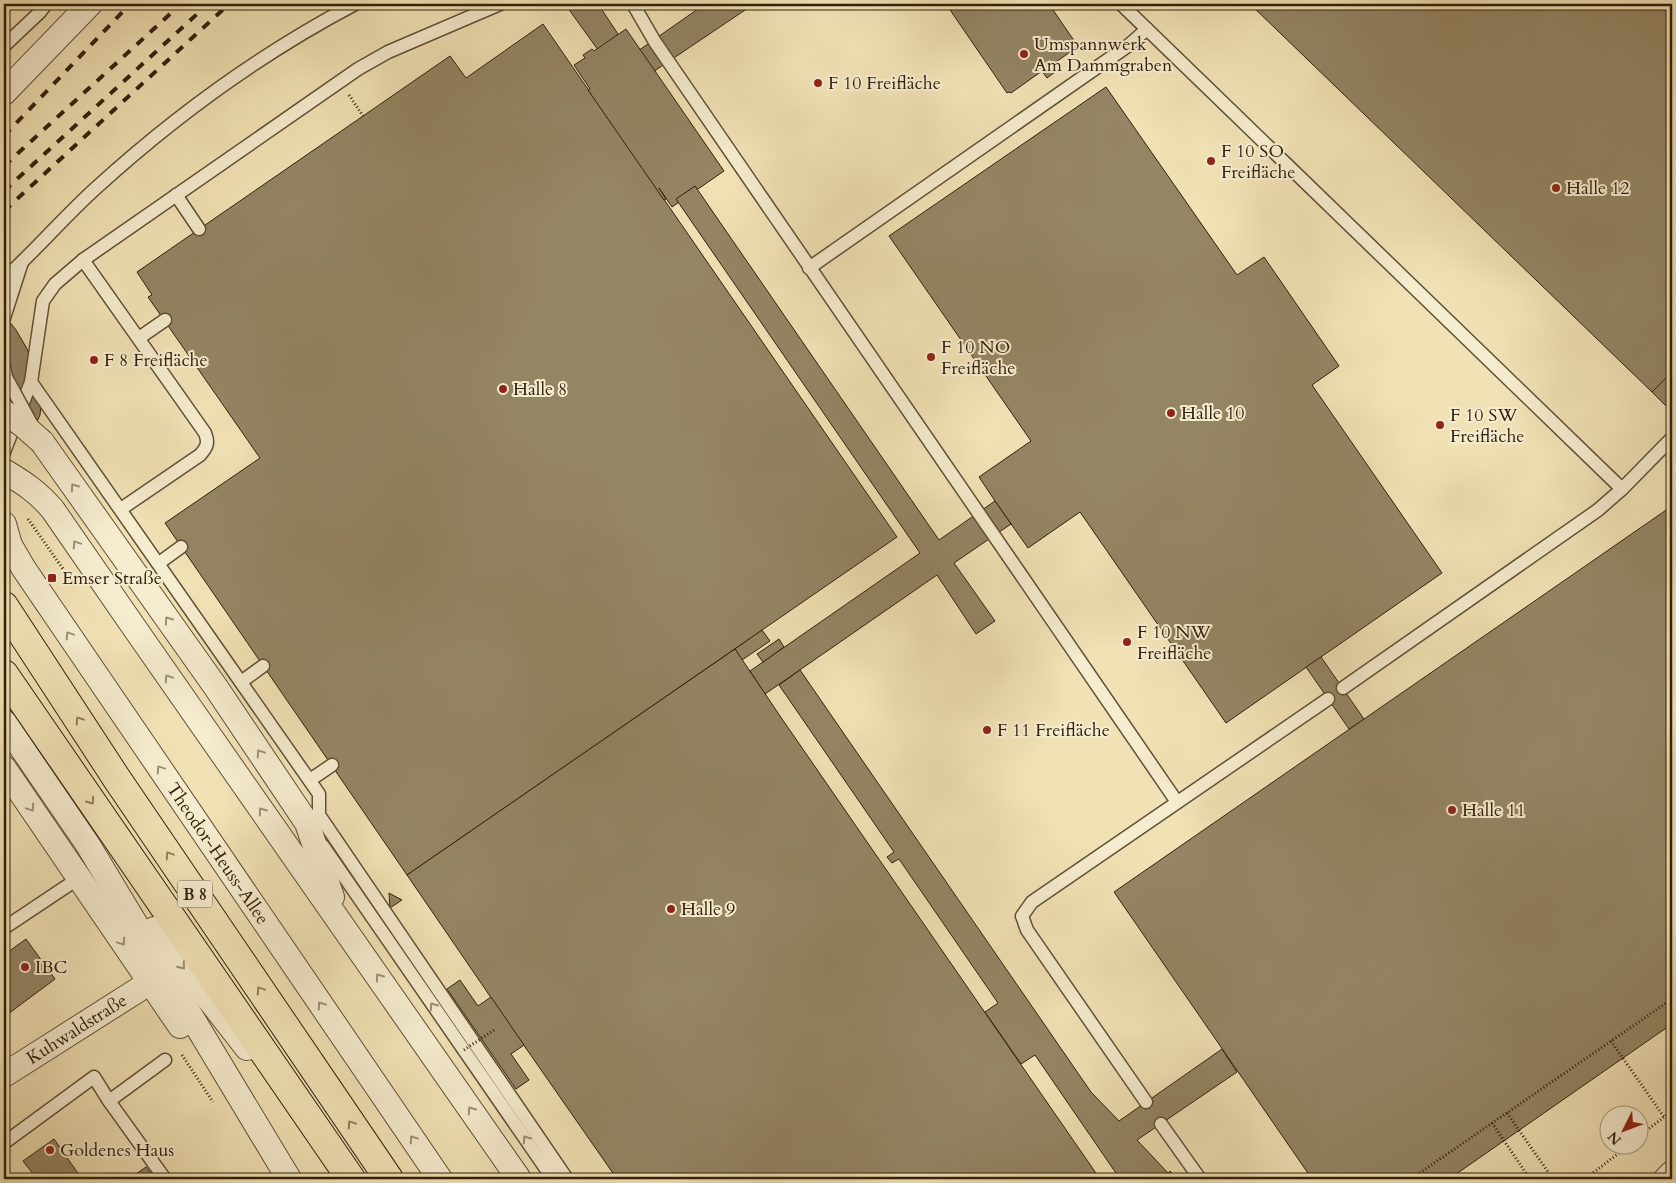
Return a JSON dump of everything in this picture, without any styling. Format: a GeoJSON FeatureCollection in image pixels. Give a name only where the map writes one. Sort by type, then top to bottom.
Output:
{"type":"FeatureCollection","features":[{"type":"Feature","properties":{"kind":"main road","name":"B 8"},"geometry":{"type":"LineString","coordinates":[[4,606],[123,787],[389,1179]]}},
{"type":"Feature","properties":{"kind":"main road","name":"B 8"},"geometry":{"type":"LineString","coordinates":[[4,674],[350,1179]]}},
{"type":"Feature","properties":{"kind":"street"},"geometry":{"type":"LineString","coordinates":[[4,93],[90,4]]}},
{"type":"Feature","properties":{"kind":"street"},"geometry":{"type":"LineString","coordinates":[[4,412],[42,442],[215,686],[307,823],[340,922]]}},
{"type":"Feature","properties":{"kind":"street"},"geometry":{"type":"LineString","coordinates":[[4,471],[28,485],[53,510],[189,708],[519,1179]]}},
{"type":"Feature","properties":{"kind":"street","name":"Theodor-Heuss-Allee"},"geometry":{"type":"LineString","coordinates":[[4,524],[10,545],[24,569],[440,1179]]}},
{"type":"Feature","properties":{"kind":"street"},"geometry":{"type":"LineString","coordinates":[[4,722],[88,845],[289,1179]]}},
{"type":"Feature","properties":{"kind":"street"},"geometry":{"type":"LineString","coordinates":[[4,768],[149,981],[289,1179]]}},
{"type":"Feature","properties":{"kind":"street"},"geometry":{"type":"LineString","coordinates":[[88,845],[350,1179]]}},
{"type":"Feature","properties":{"kind":"street","name":"Kuhwaldstraße"},"geometry":{"type":"LineString","coordinates":[[4,1075],[138,990],[149,981]]}},
{"type":"Feature","properties":{"kind":"street"},"geometry":{"type":"LineString","coordinates":[[1666,1179],[1672,1173]]}},
{"type":"Feature","properties":{"kind":"lane"},"geometry":{"type":"LineString","coordinates":[[4,46],[46,4]]}},
{"type":"Feature","properties":{"kind":"lane"},"geometry":{"type":"LineString","coordinates":[[4,279],[95,189],[175,120],[234,75],[279,46],[354,4]]}},
{"type":"Feature","properties":{"kind":"lane"},"geometry":{"type":"LineString","coordinates":[[4,452],[31,382],[43,301],[54,284],[83,260],[340,82],[388,52],[500,4]]}},
{"type":"Feature","properties":{"kind":"lane"},"geometry":{"type":"LineString","coordinates":[[632,4],[655,42],[809,268],[1177,802]]}},
{"type":"Feature","properties":{"kind":"lane"},"geometry":{"type":"LineString","coordinates":[[1120,4],[1622,489]]}},
{"type":"Feature","properties":{"kind":"lane"},"geometry":{"type":"LineString","coordinates":[[809,268],[1129,46],[1146,29]]}},
{"type":"Feature","properties":{"kind":"lane"},"geometry":{"type":"LineString","coordinates":[[176,195],[199,229]]}},
{"type":"Feature","properties":{"kind":"lane"},"geometry":{"type":"LineString","coordinates":[[83,260],[205,433],[208,440],[206,449],[200,455],[121,509]]}},
{"type":"Feature","properties":{"kind":"lane"},"geometry":{"type":"LineString","coordinates":[[4,318],[22,262]]}},
{"type":"Feature","properties":{"kind":"lane"},"geometry":{"type":"LineString","coordinates":[[139,338],[165,320]]}},
{"type":"Feature","properties":{"kind":"lane"},"geometry":{"type":"LineString","coordinates":[[4,366],[6,377],[18,401],[42,442]]}},
{"type":"Feature","properties":{"kind":"lane"},"geometry":{"type":"LineString","coordinates":[[31,382],[310,780],[319,794],[319,815],[567,1179]]}},
{"type":"Feature","properties":{"kind":"lane"},"geometry":{"type":"LineString","coordinates":[[1343,688],[1598,510],[1622,489],[1672,438]]}},
{"type":"Feature","properties":{"kind":"lane"},"geometry":{"type":"LineString","coordinates":[[159,563],[181,547]]}},
{"type":"Feature","properties":{"kind":"lane"},"geometry":{"type":"LineString","coordinates":[[241,682],[264,666]]}},
{"type":"Feature","properties":{"kind":"lane"},"geometry":{"type":"LineString","coordinates":[[1146,1102],[1028,930],[1022,916],[1032,902],[1328,698]]}},
{"type":"Feature","properties":{"kind":"lane"},"geometry":{"type":"LineString","coordinates":[[310,780],[332,765]]}},
{"type":"Feature","properties":{"kind":"lane"},"geometry":{"type":"LineString","coordinates":[[307,823],[553,1179]]}},
{"type":"Feature","properties":{"kind":"lane"},"geometry":{"type":"LineString","coordinates":[[285,844],[358,898]]}},
{"type":"Feature","properties":{"kind":"lane"},"geometry":{"type":"LineString","coordinates":[[4,928],[79,878]]}},
{"type":"Feature","properties":{"kind":"lane"},"geometry":{"type":"LineString","coordinates":[[109,1101],[166,1060]]}},
{"type":"Feature","properties":{"kind":"lane"},"geometry":{"type":"LineString","coordinates":[[4,1143],[94,1077],[165,1179]]}},
{"type":"Feature","properties":{"kind":"lane"},"geometry":{"type":"LineString","coordinates":[[1161,1124],[1200,1179]]}},
{"type":"Feature","properties":{"kind":"path"},"geometry":{"type":"LineString","coordinates":[[340,82],[363,116]]}},
{"type":"Feature","properties":{"kind":"path"},"geometry":{"type":"LineString","coordinates":[[1411,1179],[1672,999]]}},
{"type":"Feature","properties":{"kind":"path"},"geometry":{"type":"LineString","coordinates":[[464,1050],[494,1030]]}},
{"type":"Feature","properties":{"kind":"path"},"geometry":{"type":"LineString","coordinates":[[1612,1041],[1664,1118]]}},
{"type":"Feature","properties":{"kind":"path"},"geometry":{"type":"LineString","coordinates":[[1648,1130],[1672,1111]]}},
{"type":"Feature","properties":{"kind":"path"},"geometry":{"type":"LineString","coordinates":[[1508,1112],[1553,1179]]}},
{"type":"Feature","properties":{"kind":"path"},"geometry":{"type":"LineString","coordinates":[[1492,1123],[1530,1179]]}},
{"type":"Feature","properties":{"kind":"path"},"geometry":{"type":"LineString","coordinates":[[1585,1179],[1615,1156]]}},
{"type":"Feature","properties":{"kind":"building"},"geometry":{"type":"Polygon","coordinates":[[[565,4],[598,4],[622,40],[601,54],[565,4]]]}},
{"type":"Feature","properties":{"kind":"building"},"geometry":{"type":"Polygon","coordinates":[[[705,4],[754,4],[650,74],[635,53],[705,4]]]}},
{"type":"Feature","properties":{"kind":"building","name":"Umspannwerk Am Dammgraben"},"geometry":{"type":"Polygon","coordinates":[[[946,4],[1049,4],[1077,45],[1075,46],[1076,48],[1050,66],[1055,72],[1047,78],[1042,71],[1011,93],[1007,93],[946,4]]]}},
{"type":"Feature","properties":{"kind":"building","name":"Halle 12"},"geometry":{"type":"Polygon","coordinates":[[[1250,4],[1672,4],[1672,372],[1652,392],[1250,4]]]}},
{"type":"Feature","properties":{"kind":"building","name":"Halle 8"},"geometry":{"type":"Polygon","coordinates":[[[543,24],[897,537],[407,875],[165,523],[260,458],[148,297],[152,295],[137,272],[450,56],[466,78],[543,24]]]}},
{"type":"Feature","properties":{"kind":"building"},"geometry":{"type":"Polygon","coordinates":[[[626,29],[724,171],[672,207],[659,188],[666,199],[664,200],[588,90],[590,89],[574,65],[585,58],[583,55],[592,49],[594,51],[626,29]]]}},
{"type":"Feature","properties":{"kind":"building","name":"Halle 10"},"geometry":{"type":"Polygon","coordinates":[[[1106,87],[1237,275],[1264,257],[1339,366],[1312,385],[1442,573],[1226,723],[1080,512],[1028,548],[995,501],[979,477],[1031,441],[889,236],[1106,87]]]}},
{"type":"Feature","properties":{"kind":"building"},"geometry":{"type":"Polygon","coordinates":[[[695,186],[939,540],[995,501],[1011,524],[954,563],[995,621],[976,634],[937,575],[765,694],[750,671],[920,553],[676,199],[695,186]]]}},
{"type":"Feature","properties":{"kind":"building"},"geometry":{"type":"Polygon","coordinates":[[[4,315],[16,330],[34,365],[41,405],[40,415],[36,424],[4,419],[4,315]]]}},
{"type":"Feature","properties":{"kind":"building"},"geometry":{"type":"Polygon","coordinates":[[[1672,372],[1672,412],[1652,392],[1672,372]]]}},
{"type":"Feature","properties":{"kind":"building","name":"Halle 11"},"geometry":{"type":"Polygon","coordinates":[[[1672,506],[1672,1024],[1449,1179],[1312,1179],[1114,892],[1672,506]]]}},
{"type":"Feature","properties":{"kind":"building"},"geometry":{"type":"Polygon","coordinates":[[[762,630],[770,641],[742,660],[735,649],[762,630]]]}},
{"type":"Feature","properties":{"kind":"building"},"geometry":{"type":"Polygon","coordinates":[[[779,639],[784,647],[763,662],[757,654],[779,639]]]}},
{"type":"Feature","properties":{"kind":"building","name":"Halle 9"},"geometry":{"type":"Polygon","coordinates":[[[735,649],[1100,1179],[617,1179],[507,1021],[407,875],[735,649]]]}},
{"type":"Feature","properties":{"kind":"building"},"geometry":{"type":"Polygon","coordinates":[[[1321,657],[1364,719],[1349,729],[1306,667],[1321,657]]]}},
{"type":"Feature","properties":{"kind":"building"},"geometry":{"type":"Polygon","coordinates":[[[800,670],[1091,1092],[1119,1121],[1222,1049],[1237,1072],[1137,1140],[1176,1179],[1120,1179],[1035,1055],[1021,1064],[985,1012],[998,1003],[899,859],[892,863],[887,857],[894,852],[779,685],[800,670]]]}},
{"type":"Feature","properties":{"kind":"building"},"geometry":{"type":"Polygon","coordinates":[[[389,893],[402,900],[390,908],[389,893]]]}},
{"type":"Feature","properties":{"kind":"building","name":"IBC"},"geometry":{"type":"Polygon","coordinates":[[[26,939],[55,979],[4,1017],[4,955],[26,939]]]}},
{"type":"Feature","properties":{"kind":"building"},"geometry":{"type":"Polygon","coordinates":[[[460,980],[478,1006],[491,997],[524,1045],[511,1054],[529,1080],[516,1089],[447,989],[460,980]]]}},
{"type":"Feature","properties":{"kind":"building","name":"Goldenes Haus"},"geometry":{"type":"Polygon","coordinates":[[[54,1139],[82,1179],[37,1179],[23,1161],[54,1139]]]}},
{"type":"Feature","properties":{"kind":"building","name":"Goldenes Haus"},"geometry":{"type":"Polygon","coordinates":[[[146,1167],[155,1179],[129,1179],[146,1167]]]}},
{"type":"Feature","properties":{"kind":"railway"},"geometry":{"type":"LineString","coordinates":[[4,136],[130,4]]}},
{"type":"Feature","properties":{"kind":"railway"},"geometry":{"type":"LineString","coordinates":[[4,166],[181,4]]}},
{"type":"Feature","properties":{"kind":"railway"},"geometry":{"type":"LineString","coordinates":[[4,191],[208,4]]}},
{"type":"Feature","properties":{"kind":"railway"},"geometry":{"type":"LineString","coordinates":[[4,211],[229,4]]}},
{"type":"Feature","properties":{"kind":"place","name":"Umspannwerk Am Dammgraben"},"geometry":{"type":"Point","coordinates":[1024,54]}},
{"type":"Feature","properties":{"kind":"place","name":"F 10 Freifläche"},"geometry":{"type":"Point","coordinates":[818,83]}},
{"type":"Feature","properties":{"kind":"place","name":"F 10 SO Freifläche"},"geometry":{"type":"Point","coordinates":[1211,161]}},
{"type":"Feature","properties":{"kind":"place","name":"Halle 12"},"geometry":{"type":"Point","coordinates":[1556,188]}},
{"type":"Feature","properties":{"kind":"place","name":"F 10 NO Freifläche"},"geometry":{"type":"Point","coordinates":[931,357]}},
{"type":"Feature","properties":{"kind":"place","name":"F 8 Freifläche"},"geometry":{"type":"Point","coordinates":[94,360]}},
{"type":"Feature","properties":{"kind":"place","name":"Halle 8"},"geometry":{"type":"Point","coordinates":[503,389]}},
{"type":"Feature","properties":{"kind":"place","name":"Halle 10"},"geometry":{"type":"Point","coordinates":[1171,413]}},
{"type":"Feature","properties":{"kind":"place","name":"F 10 SW Freifläche"},"geometry":{"type":"Point","coordinates":[1440,425]}},
{"type":"Feature","properties":{"kind":"place","name":"Emser Straße"},"geometry":{"type":"Point","coordinates":[52,578]}},
{"type":"Feature","properties":{"kind":"place","name":"F 10 NW Freifläche"},"geometry":{"type":"Point","coordinates":[1127,642]}},
{"type":"Feature","properties":{"kind":"place","name":"F 11 Freifläche"},"geometry":{"type":"Point","coordinates":[987,730]}},
{"type":"Feature","properties":{"kind":"place","name":"Halle 11"},"geometry":{"type":"Point","coordinates":[1452,810]}},
{"type":"Feature","properties":{"kind":"place","name":"Halle 9"},"geometry":{"type":"Point","coordinates":[671,909]}},
{"type":"Feature","properties":{"kind":"place","name":"IBC"},"geometry":{"type":"Point","coordinates":[25,967]}},
{"type":"Feature","properties":{"kind":"place","name":"Goldenes Haus"},"geometry":{"type":"Point","coordinates":[50,1150]}}]}
